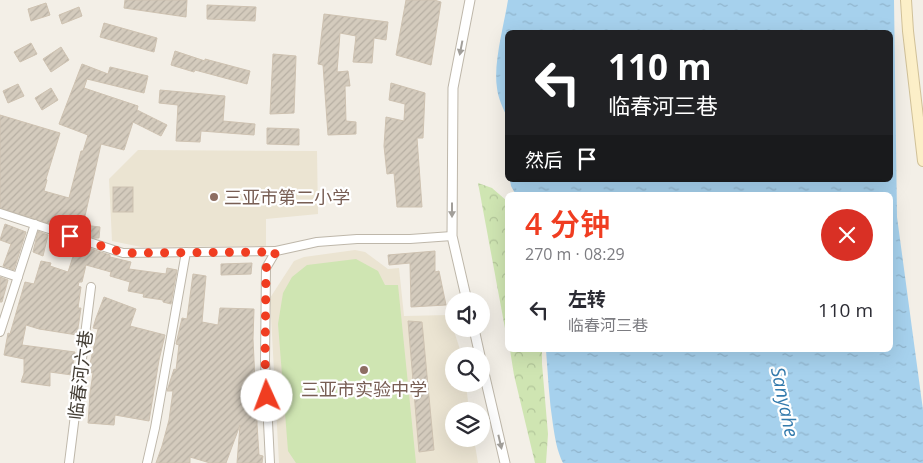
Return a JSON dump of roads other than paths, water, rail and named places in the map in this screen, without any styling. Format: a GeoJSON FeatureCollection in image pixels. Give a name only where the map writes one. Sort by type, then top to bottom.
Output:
{"type":"FeatureCollection","features":[{"type":"Feature","properties":{"kind":"main road"},"geometry":{"type":"LineString","coordinates":[[906,0],[923,160]]}},
{"type":"Feature","properties":{"kind":"main road"},"geometry":{"type":"LineString","coordinates":[[912,0],[914,35],[923,102]]}},
{"type":"Feature","properties":{"kind":"street"},"geometry":{"type":"LineString","coordinates":[[465,292],[452,236],[453,88],[469,0]]}},
{"type":"Feature","properties":{"kind":"street"},"geometry":{"type":"LineString","coordinates":[[0,213],[124,253],[276,252],[317,242],[452,236]]}},
{"type":"Feature","properties":{"kind":"street"},"geometry":{"type":"LineString","coordinates":[[0,332],[35,224]]}},
{"type":"Feature","properties":{"kind":"street"},"geometry":{"type":"LineString","coordinates":[[147,463],[155,428],[186,252]]}},
{"type":"Feature","properties":{"kind":"street"},"geometry":{"type":"LineString","coordinates":[[270,463],[265,361],[266,268],[276,252]]}},
{"type":"Feature","properties":{"kind":"street"},"geometry":{"type":"LineString","coordinates":[[0,271],[18,277]]}},
{"type":"Feature","properties":{"kind":"street","name":"临春河六巷"},"geometry":{"type":"LineString","coordinates":[[69,463],[90,287]]}},
{"type":"Feature","properties":{"kind":"street"},"geometry":{"type":"LineString","coordinates":[[489,392],[506,463]]}},
{"type":"Feature","properties":{"kind":"water","name":"Sanyahe"},"geometry":{"type":"Polygon","coordinates":[[[508,0],[894,0],[897,217],[923,410],[923,463],[563,463],[555,440],[553,425],[546,352],[893,352],[893,192],[514,192],[510,182],[893,182],[893,30],[505,30],[505,112],[497,88],[496,68],[508,0]]]}},
{"type":"Feature","properties":{"kind":"place","name":"三亚市第二小学"},"geometry":{"type":"Point","coordinates":[214,197]}},
{"type":"Feature","properties":{"kind":"place","name":"三亚市实验中学"},"geometry":{"type":"Point","coordinates":[364,370]}}]}
